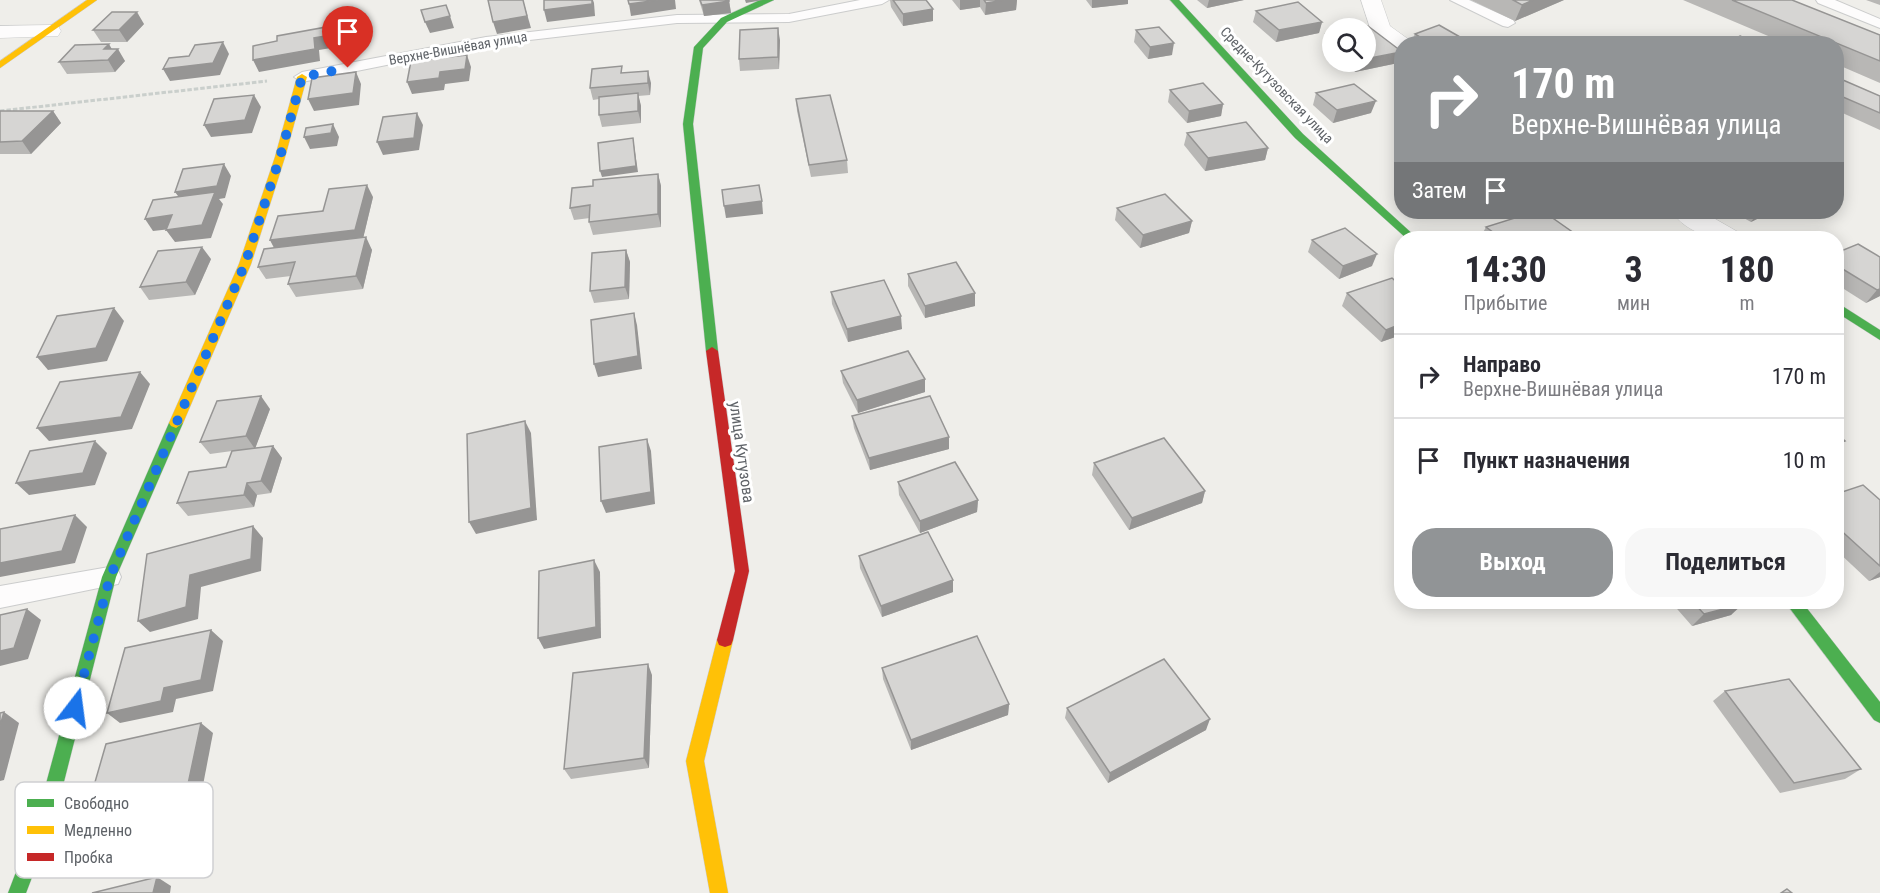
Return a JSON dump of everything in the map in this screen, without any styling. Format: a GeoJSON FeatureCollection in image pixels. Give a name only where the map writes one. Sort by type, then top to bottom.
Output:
{"type":"FeatureCollection","features":[{"type":"Feature","properties":{"kind":"street"},"geometry":{"type":"LineString","coordinates":[[0,65],[93,0]]}},
{"type":"Feature","properties":{"kind":"street","name":"Верхне-Вишнёвая улица"},"geometry":{"type":"LineString","coordinates":[[724,20],[770,0]]}},
{"type":"Feature","properties":{"kind":"street","name":"Средне-Кутузовская улица"},"geometry":{"type":"LineString","coordinates":[[1174,0],[1299,136],[1404,231]]}},
{"type":"Feature","properties":{"kind":"street"},"geometry":{"type":"LineString","coordinates":[[1371,0],[1380,29],[1394,38]]}},
{"type":"Feature","properties":{"kind":"street","name":"улица Кутузова"},"geometry":{"type":"LineString","coordinates":[[719,893],[695,761],[742,570],[715,382],[688,124],[699,47],[724,20]]}},
{"type":"Feature","properties":{"kind":"street"},"geometry":{"type":"LineString","coordinates":[[0,32],[50,30]]}},
{"type":"Feature","properties":{"kind":"street"},"geometry":{"type":"LineString","coordinates":[[55,782],[110,577],[245,264],[280,157],[302,77]]}},
{"type":"Feature","properties":{"kind":"street"},"geometry":{"type":"LineString","coordinates":[[1697,219],[1716,231]]}},
{"type":"Feature","properties":{"kind":"street"},"geometry":{"type":"LineString","coordinates":[[1844,311],[1880,336]]}},
{"type":"Feature","properties":{"kind":"street"},"geometry":{"type":"LineString","coordinates":[[1798,609],[1880,715]]}},
{"type":"Feature","properties":{"kind":"street"},"geometry":{"type":"LineString","coordinates":[[17,893],[23,878]]}},
{"type":"Feature","properties":{"kind":"lane"},"geometry":{"type":"LineString","coordinates":[[724,20],[789,18],[882,0]]}},
{"type":"Feature","properties":{"kind":"lane"},"geometry":{"type":"LineString","coordinates":[[1457,0],[1508,23]]}},
{"type":"Feature","properties":{"kind":"lane"},"geometry":{"type":"LineString","coordinates":[[1822,0],[1880,24]]}},
{"type":"Feature","properties":{"kind":"lane","name":"Верхне-Вишнёвая улица"},"geometry":{"type":"LineString","coordinates":[[302,77],[486,41],[677,19],[724,20]]}},
{"type":"Feature","properties":{"kind":"lane"},"geometry":{"type":"LineString","coordinates":[[0,59],[21,51]]}},
{"type":"Feature","properties":{"kind":"lane"},"geometry":{"type":"LineString","coordinates":[[0,597],[110,577]]}},
{"type":"Feature","properties":{"kind":"path"},"geometry":{"type":"LineString","coordinates":[[0,111],[302,77]]}},
{"type":"Feature","properties":{"kind":"building"},"geometry":{"type":"Polygon","coordinates":[[[488,0],[523,0],[527,16],[493,22],[488,0]]]}},
{"type":"Feature","properties":{"kind":"building"},"geometry":{"type":"Polygon","coordinates":[[[544,0],[592,0],[592,4],[544,10],[544,0]]]}},
{"type":"Feature","properties":{"kind":"building"},"geometry":{"type":"Polygon","coordinates":[[[628,0],[658,0],[629,4],[628,0]]]}},
{"type":"Feature","properties":{"kind":"building"},"geometry":{"type":"Polygon","coordinates":[[[700,0],[729,0],[729,1],[702,5],[700,0]]]}},
{"type":"Feature","properties":{"kind":"building"},"geometry":{"type":"Polygon","coordinates":[[[893,0],[926,0],[933,9],[903,14],[893,0]]]}},
{"type":"Feature","properties":{"kind":"building"},"geometry":{"type":"Polygon","coordinates":[[[984,0],[1005,0],[986,3],[984,0]]]}},
{"type":"Feature","properties":{"kind":"building"},"geometry":{"type":"Polygon","coordinates":[[[1513,0],[1533,0],[1522,5],[1513,0]]]}},
{"type":"Feature","properties":{"kind":"building"},"geometry":{"type":"Polygon","coordinates":[[[1732,0],[1792,0],[1880,35],[1880,61],[1844,46],[1844,36],[1819,36],[1732,0]]]}},
{"type":"Feature","properties":{"kind":"building"},"geometry":{"type":"Polygon","coordinates":[[[1298,2],[1322,22],[1279,30],[1256,11],[1298,2]]]}},
{"type":"Feature","properties":{"kind":"building"},"geometry":{"type":"Polygon","coordinates":[[[446,5],[450,16],[425,22],[421,10],[446,5]]]}},
{"type":"Feature","properties":{"kind":"building"},"geometry":{"type":"Polygon","coordinates":[[[112,12],[137,12],[119,30],[93,30],[112,12]]]}},
{"type":"Feature","properties":{"kind":"building"},"geometry":{"type":"Polygon","coordinates":[[[343,24],[344,33],[314,38],[315,49],[253,60],[253,46],[277,41],[277,36],[343,24]]]}},
{"type":"Feature","properties":{"kind":"building"},"geometry":{"type":"Polygon","coordinates":[[[1439,25],[1458,36],[1418,36],[1415,34],[1439,25]]]}},
{"type":"Feature","properties":{"kind":"building"},"geometry":{"type":"Polygon","coordinates":[[[1159,27],[1174,43],[1150,47],[1136,30],[1159,27]]]}},
{"type":"Feature","properties":{"kind":"building"},"geometry":{"type":"Polygon","coordinates":[[[778,28],[778,57],[739,59],[740,30],[778,28]]]}},
{"type":"Feature","properties":{"kind":"building"},"geometry":{"type":"Polygon","coordinates":[[[1376,32],[1394,46],[1394,53],[1376,57],[1376,32]]]}},
{"type":"Feature","properties":{"kind":"building"},"geometry":{"type":"Polygon","coordinates":[[[223,42],[213,63],[163,69],[169,58],[189,56],[195,45],[223,42]]]}},
{"type":"Feature","properties":{"kind":"building"},"geometry":{"type":"Polygon","coordinates":[[[109,44],[104,49],[118,49],[108,60],[59,62],[75,45],[109,44]]]}},
{"type":"Feature","properties":{"kind":"building"},"geometry":{"type":"Polygon","coordinates":[[[467,55],[465,69],[440,72],[439,78],[407,82],[411,61],[467,55]]]}},
{"type":"Feature","properties":{"kind":"building"},"geometry":{"type":"Polygon","coordinates":[[[622,66],[621,73],[648,71],[648,83],[590,88],[592,69],[622,66]]]}},
{"type":"Feature","properties":{"kind":"building"},"geometry":{"type":"Polygon","coordinates":[[[356,72],[353,93],[308,99],[312,78],[356,72]]]}},
{"type":"Feature","properties":{"kind":"building"},"geometry":{"type":"Polygon","coordinates":[[[1844,80],[1880,96],[1880,113],[1844,97],[1844,80]]]}},
{"type":"Feature","properties":{"kind":"building"},"geometry":{"type":"Polygon","coordinates":[[[1203,83],[1223,104],[1189,111],[1170,90],[1203,83]]]}},
{"type":"Feature","properties":{"kind":"building"},"geometry":{"type":"Polygon","coordinates":[[[1354,84],[1376,101],[1337,110],[1316,93],[1354,84]]]}},
{"type":"Feature","properties":{"kind":"building"},"geometry":{"type":"Polygon","coordinates":[[[638,93],[638,111],[599,115],[599,97],[638,93]]]}},
{"type":"Feature","properties":{"kind":"building"},"geometry":{"type":"Polygon","coordinates":[[[254,95],[245,120],[204,125],[214,99],[254,95]]]}},
{"type":"Feature","properties":{"kind":"building"},"geometry":{"type":"Polygon","coordinates":[[[830,95],[847,160],[809,165],[796,99],[830,95]]]}},
{"type":"Feature","properties":{"kind":"building"},"geometry":{"type":"Polygon","coordinates":[[[0,111],[53,111],[22,141],[0,142],[0,111]]]}},
{"type":"Feature","properties":{"kind":"building"},"geometry":{"type":"Polygon","coordinates":[[[417,113],[414,138],[377,142],[383,117],[417,113]]]}},
{"type":"Feature","properties":{"kind":"building"},"geometry":{"type":"Polygon","coordinates":[[[1246,122],[1268,148],[1208,158],[1187,133],[1246,122]]]}},
{"type":"Feature","properties":{"kind":"building"},"geometry":{"type":"Polygon","coordinates":[[[333,124],[331,133],[304,137],[306,128],[333,124]]]}},
{"type":"Feature","properties":{"kind":"building"},"geometry":{"type":"Polygon","coordinates":[[[633,138],[636,166],[600,171],[598,143],[633,138]]]}},
{"type":"Feature","properties":{"kind":"building"},"geometry":{"type":"Polygon","coordinates":[[[224,164],[217,186],[175,192],[183,169],[224,164]]]}},
{"type":"Feature","properties":{"kind":"building"},"geometry":{"type":"Polygon","coordinates":[[[658,174],[658,214],[589,222],[590,205],[570,208],[572,188],[593,186],[593,180],[658,174]]]}},
{"type":"Feature","properties":{"kind":"building"},"geometry":{"type":"Polygon","coordinates":[[[367,185],[355,230],[270,240],[278,216],[323,211],[329,189],[367,185]]]}},
{"type":"Feature","properties":{"kind":"building"},"geometry":{"type":"Polygon","coordinates":[[[759,185],[762,201],[724,206],[722,190],[759,185]]]}},
{"type":"Feature","properties":{"kind":"building"},"geometry":{"type":"Polygon","coordinates":[[[215,192],[202,225],[166,230],[172,215],[145,219],[153,200],[215,192]]]}},
{"type":"Feature","properties":{"kind":"building"},"geometry":{"type":"Polygon","coordinates":[[[1165,194],[1192,221],[1143,235],[1117,208],[1165,194]]]}},
{"type":"Feature","properties":{"kind":"building"},"geometry":{"type":"Polygon","coordinates":[[[1512,219],[1554,219],[1571,231],[1491,231],[1486,227],[1512,219]]]}},
{"type":"Feature","properties":{"kind":"building"},"geometry":{"type":"Polygon","coordinates":[[[1345,228],[1377,254],[1343,266],[1312,240],[1345,228]]]}},
{"type":"Feature","properties":{"kind":"building"},"geometry":{"type":"Polygon","coordinates":[[[366,237],[356,276],[288,284],[295,262],[258,267],[264,249],[366,237]]]}},
{"type":"Feature","properties":{"kind":"building"},"geometry":{"type":"Polygon","coordinates":[[[1858,244],[1880,257],[1880,289],[1877,290],[1844,270],[1844,250],[1858,244]]]}},
{"type":"Feature","properties":{"kind":"building"},"geometry":{"type":"Polygon","coordinates":[[[202,247],[186,282],[140,287],[158,251],[202,247]]]}},
{"type":"Feature","properties":{"kind":"building"},"geometry":{"type":"Polygon","coordinates":[[[626,250],[625,287],[590,291],[592,253],[626,250]]]}},
{"type":"Feature","properties":{"kind":"building"},"geometry":{"type":"Polygon","coordinates":[[[956,262],[975,293],[925,306],[908,274],[956,262]]]}},
{"type":"Feature","properties":{"kind":"building"},"geometry":{"type":"Polygon","coordinates":[[[1392,278],[1394,280],[1394,327],[1386,330],[1347,293],[1392,278]]]}},
{"type":"Feature","properties":{"kind":"building"},"geometry":{"type":"Polygon","coordinates":[[[884,280],[901,316],[847,329],[831,292],[884,280]]]}},
{"type":"Feature","properties":{"kind":"building"},"geometry":{"type":"Polygon","coordinates":[[[114,308],[96,348],[37,357],[57,316],[114,308]]]}},
{"type":"Feature","properties":{"kind":"building"},"geometry":{"type":"Polygon","coordinates":[[[634,313],[638,356],[594,364],[591,320],[634,313]]]}},
{"type":"Feature","properties":{"kind":"building"},"geometry":{"type":"Polygon","coordinates":[[[908,351],[925,379],[857,400],[841,371],[908,351]]]}},
{"type":"Feature","properties":{"kind":"building"},"geometry":{"type":"Polygon","coordinates":[[[140,372],[121,417],[37,428],[60,382],[140,372]]]}},
{"type":"Feature","properties":{"kind":"building"},"geometry":{"type":"Polygon","coordinates":[[[261,396],[246,436],[200,442],[217,401],[261,396]]]}},
{"type":"Feature","properties":{"kind":"building"},"geometry":{"type":"Polygon","coordinates":[[[930,396],[949,437],[869,458],[852,416],[930,396]]]}},
{"type":"Feature","properties":{"kind":"building"},"geometry":{"type":"Polygon","coordinates":[[[525,421],[531,508],[469,522],[467,434],[525,421]]]}},
{"type":"Feature","properties":{"kind":"building"},"geometry":{"type":"Polygon","coordinates":[[[1164,438],[1205,491],[1132,518],[1094,463],[1164,438]]]}},
{"type":"Feature","properties":{"kind":"building"},"geometry":{"type":"Polygon","coordinates":[[[647,439],[651,492],[601,501],[599,447],[647,439]]]}},
{"type":"Feature","properties":{"kind":"building"},"geometry":{"type":"Polygon","coordinates":[[[95,441],[83,473],[16,483],[30,451],[95,441]]]}},
{"type":"Feature","properties":{"kind":"building"},"geometry":{"type":"Polygon","coordinates":[[[273,446],[261,481],[247,483],[244,495],[177,503],[189,472],[226,467],[232,451],[273,446]]]}},
{"type":"Feature","properties":{"kind":"building"},"geometry":{"type":"Polygon","coordinates":[[[955,462],[978,500],[920,521],[898,482],[955,462]]]}},
{"type":"Feature","properties":{"kind":"building"},"geometry":{"type":"Polygon","coordinates":[[[1863,485],[1880,500],[1880,566],[1844,533],[1844,491],[1863,485]]]}},
{"type":"Feature","properties":{"kind":"building"},"geometry":{"type":"Polygon","coordinates":[[[75,515],[62,551],[0,563],[0,529],[75,515]]]}},
{"type":"Feature","properties":{"kind":"building"},"geometry":{"type":"Polygon","coordinates":[[[253,526],[251,559],[190,575],[186,607],[138,621],[147,554],[253,526]]]}},
{"type":"Feature","properties":{"kind":"building"},"geometry":{"type":"Polygon","coordinates":[[[928,532],[953,580],[881,606],[859,556],[928,532]]]}},
{"type":"Feature","properties":{"kind":"building"},"geometry":{"type":"Polygon","coordinates":[[[594,560],[596,627],[538,638],[539,571],[594,560]]]}},
{"type":"Feature","properties":{"kind":"building"},"geometry":{"type":"Polygon","coordinates":[[[27,609],[14,648],[0,651],[0,615],[27,609]]]}},
{"type":"Feature","properties":{"kind":"building"},"geometry":{"type":"Polygon","coordinates":[[[1699,609],[1724,609],[1704,614],[1699,609]]]}},
{"type":"Feature","properties":{"kind":"building"},"geometry":{"type":"Polygon","coordinates":[[[211,630],[201,680],[164,688],[161,701],[107,713],[125,648],[211,630]]]}},
{"type":"Feature","properties":{"kind":"building"},"geometry":{"type":"Polygon","coordinates":[[[977,636],[1009,704],[911,740],[882,668],[977,636]]]}},
{"type":"Feature","properties":{"kind":"building"},"geometry":{"type":"Polygon","coordinates":[[[1164,659],[1210,719],[1110,773],[1067,708],[1164,659]]]}},
{"type":"Feature","properties":{"kind":"building"},"geometry":{"type":"Polygon","coordinates":[[[648,664],[644,758],[564,769],[573,673],[648,664]]]}},
{"type":"Feature","properties":{"kind":"building"},"geometry":{"type":"Polygon","coordinates":[[[1789,679],[1861,769],[1794,783],[1725,691],[1789,679]]]}},
{"type":"Feature","properties":{"kind":"building"},"geometry":{"type":"Polygon","coordinates":[[[4,712],[0,726],[0,713],[4,712]]]}},
{"type":"Feature","properties":{"kind":"building"},"geometry":{"type":"Polygon","coordinates":[[[201,723],[188,782],[95,782],[106,744],[201,723]]]}},
{"type":"Feature","properties":{"kind":"building"},"geometry":{"type":"Polygon","coordinates":[[[153,878],[157,878],[153,893],[92,893],[153,878]]]}},
{"type":"Feature","properties":{"kind":"traffic: fast"},"geometry":{"type":"LineString","coordinates":[[712,351],[688,124],[699,47],[724,20],[758,3],[770,0]]}},
{"type":"Feature","properties":{"kind":"traffic: fast"},"geometry":{"type":"LineString","coordinates":[[1174,0],[1299,136],[1404,231]]}},
{"type":"Feature","properties":{"kind":"traffic: fast"},"geometry":{"type":"LineString","coordinates":[[1844,311],[1880,336]]}},
{"type":"Feature","properties":{"kind":"traffic: fast"},"geometry":{"type":"LineString","coordinates":[[55,782],[109,577],[176,423]]}},
{"type":"Feature","properties":{"kind":"traffic: fast"},"geometry":{"type":"LineString","coordinates":[[1798,609],[1880,715]]}},
{"type":"Feature","properties":{"kind":"traffic: fast"},"geometry":{"type":"LineString","coordinates":[[17,893],[23,878]]}},
{"type":"Feature","properties":{"kind":"traffic: slow"},"geometry":{"type":"LineString","coordinates":[[0,65],[93,0]]}},
{"type":"Feature","properties":{"kind":"traffic: slow"},"geometry":{"type":"LineString","coordinates":[[176,423],[245,264],[280,157],[302,77]]}},
{"type":"Feature","properties":{"kind":"traffic: slow"},"geometry":{"type":"LineString","coordinates":[[719,893],[695,761],[725,640]]}},
{"type":"Feature","properties":{"kind":"traffic: jam"},"geometry":{"type":"LineString","coordinates":[[712,351],[742,571],[725,640]]}},
{"type":"Feature","properties":{"kind":"route"},"geometry":{"type":"LineString","coordinates":[[75,708],[110,577],[245,264],[280,157],[302,77],[348,68]]}}]}
